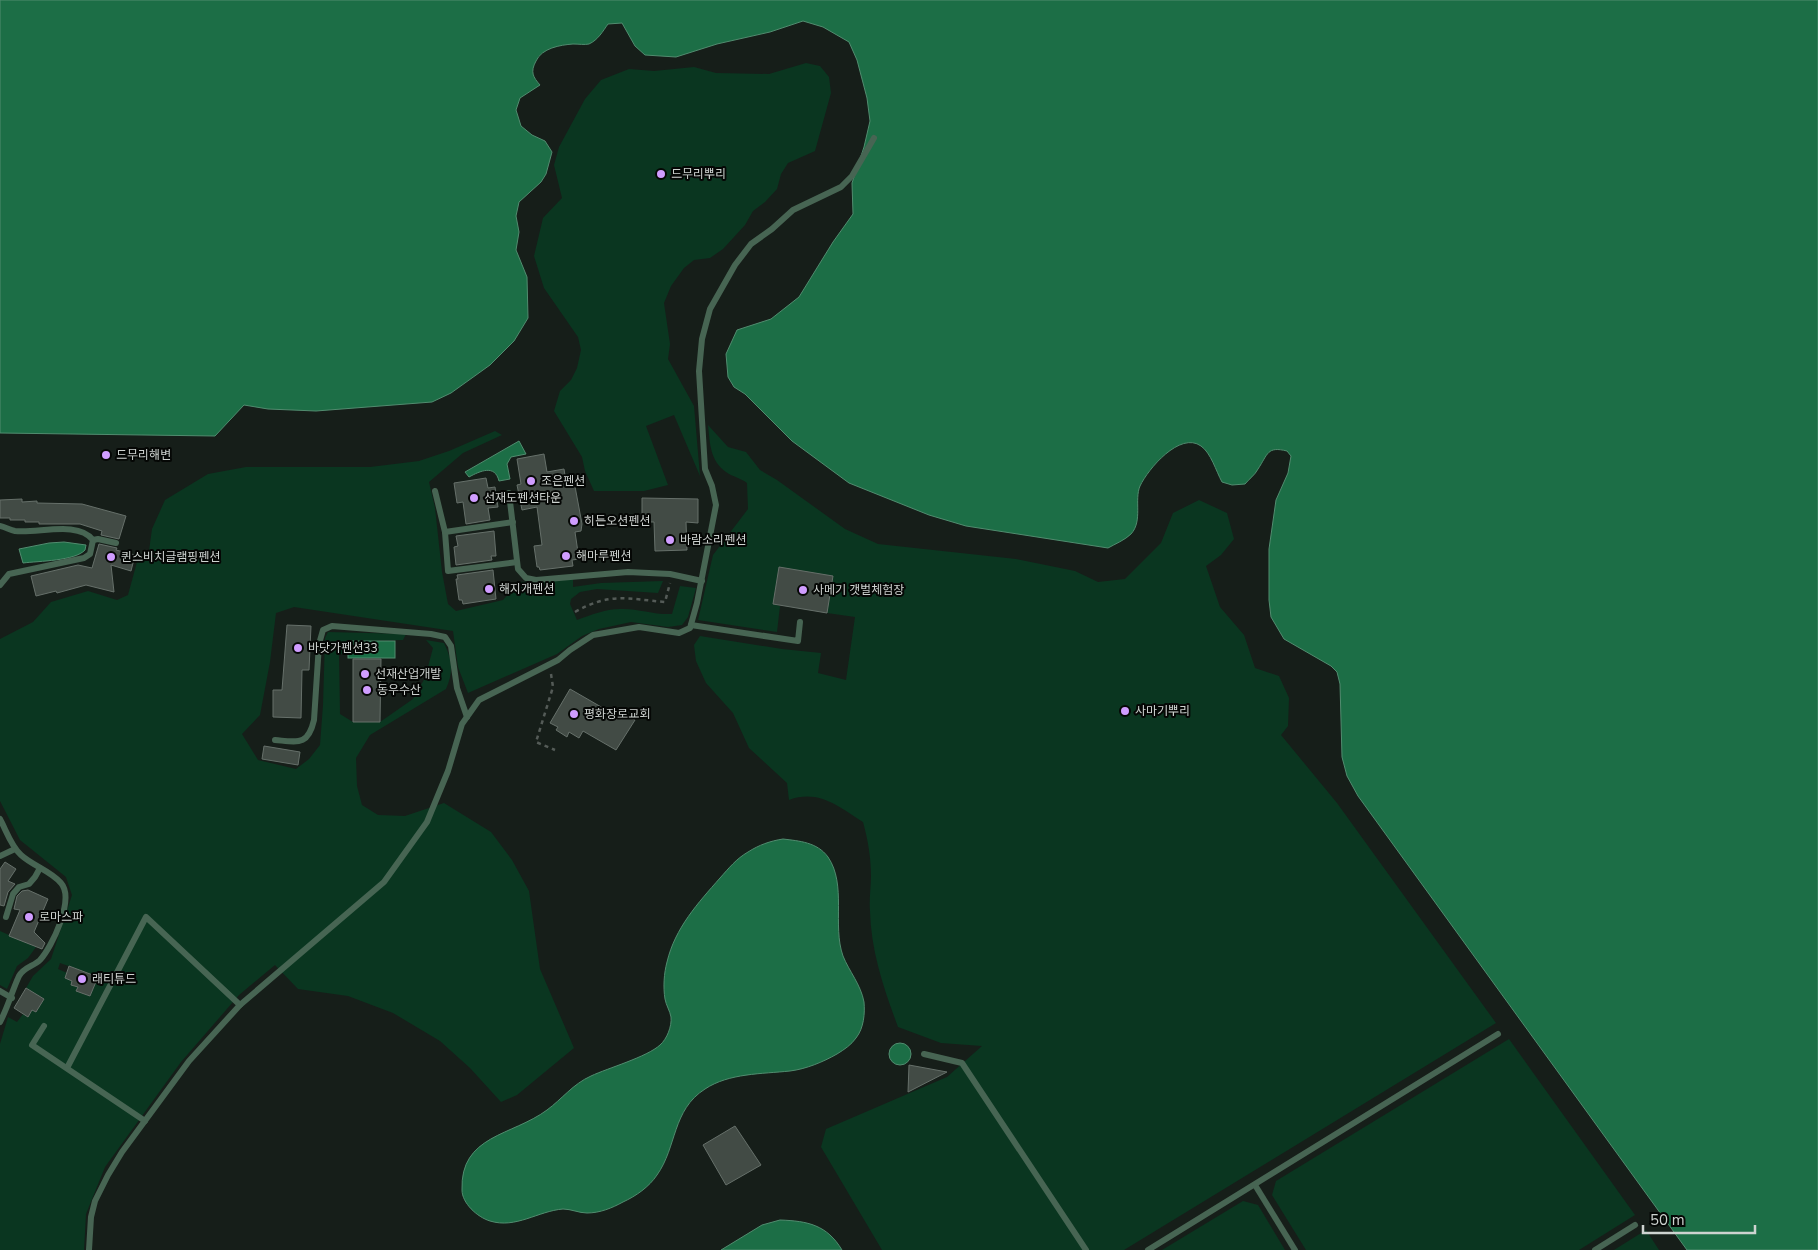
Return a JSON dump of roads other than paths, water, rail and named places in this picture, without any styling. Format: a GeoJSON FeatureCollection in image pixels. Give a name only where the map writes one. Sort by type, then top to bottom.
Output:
{"type":"FeatureCollection","features":[{"type":"Feature","properties":{"kind":"lane"},"geometry":{"type":"LineString","coordinates":[[89,1250],[91,1217],[95,1201],[112,1167],[189,1061],[240,1004],[384,882],[427,822],[448,771],[462,724],[479,700],[549,665],[593,636],[639,627],[680,633],[690,628],[702,580],[716,505],[712,486],[705,469],[699,371],[702,339],[710,309],[735,265],[751,244],[772,229],[793,210],[842,186],[852,176],[874,138]]}},
{"type":"Feature","properties":{"kind":"lane"},"geometry":{"type":"LineString","coordinates":[[435,491],[445,532],[448,571],[517,562]]}},
{"type":"Feature","properties":{"kind":"lane"},"geometry":{"type":"LineString","coordinates":[[509,493],[518,569],[526,578],[536,580],[628,572],[672,575],[702,580]]}},
{"type":"Feature","properties":{"kind":"lane"},"geometry":{"type":"LineString","coordinates":[[445,532],[513,522]]}},
{"type":"Feature","properties":{"kind":"lane"},"geometry":{"type":"LineString","coordinates":[[0,526],[15,531],[59,528],[79,531],[89,534],[93,540],[90,554],[84,558],[9,574],[0,585]]}},
{"type":"Feature","properties":{"kind":"lane"},"geometry":{"type":"LineString","coordinates":[[93,540],[98,538],[116,543]]}},
{"type":"Feature","properties":{"kind":"lane"},"geometry":{"type":"LineString","coordinates":[[691,625],[798,642],[800,622]]}},
{"type":"Feature","properties":{"kind":"lane"},"geometry":{"type":"LineString","coordinates":[[275,740],[294,742],[305,740],[311,732],[314,720],[319,644],[323,630],[332,626],[431,634],[445,637],[451,646],[457,688],[467,717]]}},
{"type":"Feature","properties":{"kind":"lane"},"geometry":{"type":"LineString","coordinates":[[0,819],[15,849],[54,876],[66,890],[65,906],[54,937],[39,961],[25,969],[20,976],[0,1022]]}},
{"type":"Feature","properties":{"kind":"lane"},"geometry":{"type":"LineString","coordinates":[[0,856],[15,849]]}},
{"type":"Feature","properties":{"kind":"lane"},"geometry":{"type":"LineString","coordinates":[[6,917],[13,894],[19,887],[29,884],[40,868]]}},
{"type":"Feature","properties":{"kind":"lane"},"geometry":{"type":"LineString","coordinates":[[66,1068],[146,917],[240,1004]]}},
{"type":"Feature","properties":{"kind":"lane"},"geometry":{"type":"LineString","coordinates":[[0,991],[12,998]]}},
{"type":"Feature","properties":{"kind":"lane"},"geometry":{"type":"LineString","coordinates":[[44,1026],[32,1045],[145,1121]]}},
{"type":"Feature","properties":{"kind":"lane"},"geometry":{"type":"LineString","coordinates":[[1148,1250],[1498,1034]]}},
{"type":"Feature","properties":{"kind":"lane"},"geometry":{"type":"LineString","coordinates":[[924,1054],[962,1063],[1086,1250]]}},
{"type":"Feature","properties":{"kind":"lane"},"geometry":{"type":"LineString","coordinates":[[1255,1185],[1295,1250]]}},
{"type":"Feature","properties":{"kind":"lane"},"geometry":{"type":"LineString","coordinates":[[1596,1250],[1635,1225]]}},
{"type":"Feature","properties":{"kind":"place","name":"드무리뿌리"},"geometry":{"type":"Point","coordinates":[661,174]}},
{"type":"Feature","properties":{"kind":"place","name":"드무리해변"},"geometry":{"type":"Point","coordinates":[106,455]}},
{"type":"Feature","properties":{"kind":"place","name":"조은펜션"},"geometry":{"type":"Point","coordinates":[531,481]}},
{"type":"Feature","properties":{"kind":"place","name":"선재도펜션타운"},"geometry":{"type":"Point","coordinates":[474,498]}},
{"type":"Feature","properties":{"kind":"place","name":"히든오션펜션"},"geometry":{"type":"Point","coordinates":[574,521]}},
{"type":"Feature","properties":{"kind":"place","name":"바람소리펜션"},"geometry":{"type":"Point","coordinates":[670,540]}},
{"type":"Feature","properties":{"kind":"place","name":"해마루펜션"},"geometry":{"type":"Point","coordinates":[566,556]}},
{"type":"Feature","properties":{"kind":"place","name":"퀸스비치글램핑펜션"},"geometry":{"type":"Point","coordinates":[111,557]}},
{"type":"Feature","properties":{"kind":"place","name":"해지개펜션"},"geometry":{"type":"Point","coordinates":[489,589]}},
{"type":"Feature","properties":{"kind":"place","name":"사메기 갯벌체험장"},"geometry":{"type":"Point","coordinates":[803,590]}},
{"type":"Feature","properties":{"kind":"place","name":"바닷가펜션33"},"geometry":{"type":"Point","coordinates":[298,648]}},
{"type":"Feature","properties":{"kind":"place","name":"선재산업개발"},"geometry":{"type":"Point","coordinates":[365,674]}},
{"type":"Feature","properties":{"kind":"place","name":"동우수산"},"geometry":{"type":"Point","coordinates":[367,690]}},
{"type":"Feature","properties":{"kind":"place","name":"사마기뿌리"},"geometry":{"type":"Point","coordinates":[1125,711]}},
{"type":"Feature","properties":{"kind":"place","name":"평화장로교회"},"geometry":{"type":"Point","coordinates":[574,714]}},
{"type":"Feature","properties":{"kind":"place","name":"로마스파"},"geometry":{"type":"Point","coordinates":[29,917]}},
{"type":"Feature","properties":{"kind":"place","name":"래티튜드"},"geometry":{"type":"Point","coordinates":[82,979]}}]}
